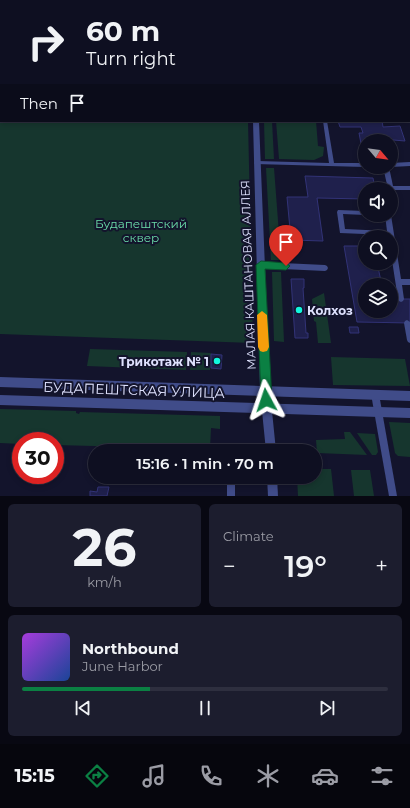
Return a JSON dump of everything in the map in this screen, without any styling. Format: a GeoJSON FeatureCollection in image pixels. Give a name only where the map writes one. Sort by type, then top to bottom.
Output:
{"type":"FeatureCollection","features":[{"type":"Feature","properties":{"kind":"street","name":"МАЛАЯ КАШТАНОВАЯ АЛЛЕЯ"},"geometry":{"type":"LineString","coordinates":[[256,122],[265,391],[270,444]]}},
{"type":"Feature","properties":{"kind":"street","name":"БУДАПЕШТСКАЯ УЛИЦА"},"geometry":{"type":"LineString","coordinates":[[0,382],[410,396]]}},
{"type":"Feature","properties":{"kind":"street","name":"БУДАПЕШТСКАЯ УЛИЦА"},"geometry":{"type":"LineString","coordinates":[[0,400],[410,413]]}},
{"type":"Feature","properties":{"kind":"street"},"geometry":{"type":"LineString","coordinates":[[272,484],[273,496]]}},
{"type":"Feature","properties":{"kind":"lane"},"geometry":{"type":"LineString","coordinates":[[325,122],[332,164]]}},
{"type":"Feature","properties":{"kind":"lane"},"geometry":{"type":"LineString","coordinates":[[257,163],[358,165]]}},
{"type":"Feature","properties":{"kind":"lane"},"geometry":{"type":"LineString","coordinates":[[398,165],[410,164]]}},
{"type":"Feature","properties":{"kind":"lane"},"geometry":{"type":"LineString","coordinates":[[398,188],[410,188]]}},
{"type":"Feature","properties":{"kind":"lane"},"geometry":{"type":"LineString","coordinates":[[358,213],[340,212],[342,231],[358,232]]}},
{"type":"Feature","properties":{"kind":"lane"},"geometry":{"type":"LineString","coordinates":[[261,265],[325,268]]}},
{"type":"Feature","properties":{"kind":"lane"},"geometry":{"type":"LineString","coordinates":[[397,270],[401,299]]}},
{"type":"Feature","properties":{"kind":"lane"},"geometry":{"type":"LineString","coordinates":[[399,282],[410,282]]}},
{"type":"Feature","properties":{"kind":"lane"},"geometry":{"type":"LineString","coordinates":[[407,323],[410,340]]}},
{"type":"Feature","properties":{"kind":"lane"},"geometry":{"type":"LineString","coordinates":[[375,394],[392,496]]}},
{"type":"Feature","properties":{"kind":"lane"},"geometry":{"type":"LineString","coordinates":[[231,484],[231,496]]}},
{"type":"Feature","properties":{"kind":"green space","name":"Будапештский сквер"},"geometry":{"type":"Polygon","coordinates":[[[0,122],[248,122],[253,343],[0,334],[0,122]]]}},
{"type":"Feature","properties":{"kind":"green space"},"geometry":{"type":"Polygon","coordinates":[[[264,122],[272,122],[274,159],[265,159],[264,122]]]}},
{"type":"Feature","properties":{"kind":"green space"},"geometry":{"type":"Polygon","coordinates":[[[276,122],[316,122],[318,146],[324,147],[323,156],[314,160],[279,159],[276,122]]]}},
{"type":"Feature","properties":{"kind":"green space"},"geometry":{"type":"Polygon","coordinates":[[[266,168],[274,168],[281,260],[271,260],[266,168]]]}},
{"type":"Feature","properties":{"kind":"green space"},"geometry":{"type":"Polygon","coordinates":[[[272,272],[281,272],[284,342],[274,341],[272,272]]]}},
{"type":"Feature","properties":{"kind":"green space"},"geometry":{"type":"Polygon","coordinates":[[[324,293],[331,343],[318,343],[316,322],[314,321],[312,299],[324,293]]]}},
{"type":"Feature","properties":{"kind":"green space"},"geometry":{"type":"Polygon","coordinates":[[[90,349],[187,352],[186,370],[87,366],[90,349]]]}},
{"type":"Feature","properties":{"kind":"green space"},"geometry":{"type":"Polygon","coordinates":[[[191,352],[211,353],[210,370],[190,370],[191,352]]]}},
{"type":"Feature","properties":{"kind":"green space"},"geometry":{"type":"Polygon","coordinates":[[[331,357],[405,359],[410,386],[333,385],[331,357]]]}},
{"type":"Feature","properties":{"kind":"green space"},"geometry":{"type":"Polygon","coordinates":[[[0,409],[76,411],[76,413],[79,414],[80,412],[220,416],[220,429],[211,428],[210,444],[64,445],[64,432],[12,432],[12,444],[0,443],[0,409]]]}},
{"type":"Feature","properties":{"kind":"green space"},"geometry":{"type":"Polygon","coordinates":[[[389,422],[410,423],[410,457],[398,456],[395,453],[389,422]]]}},
{"type":"Feature","properties":{"kind":"green space"},"geometry":{"type":"Polygon","coordinates":[[[344,432],[350,432],[367,455],[322,453],[322,444],[316,444],[316,440],[345,439],[344,432]]]}},
{"type":"Feature","properties":{"kind":"green space"},"geometry":{"type":"Polygon","coordinates":[[[357,433],[375,434],[378,452],[376,455],[372,455],[357,433]]]}},
{"type":"Feature","properties":{"kind":"green space"},"geometry":{"type":"Polygon","coordinates":[[[322,469],[331,469],[334,496],[298,496],[297,484],[322,484],[322,469]]]}},
{"type":"Feature","properties":{"kind":"green space"},"geometry":{"type":"Polygon","coordinates":[[[351,470],[370,470],[374,496],[354,496],[351,470]]]}},
{"type":"Feature","properties":{"kind":"building"},"geometry":{"type":"Polygon","coordinates":[[[338,122],[382,122],[383,127],[400,126],[405,141],[398,140],[398,134],[359,134],[363,133],[361,127],[340,127],[338,122]]]}},
{"type":"Feature","properties":{"kind":"building"},"geometry":{"type":"Polygon","coordinates":[[[305,176],[373,178],[374,182],[358,182],[358,199],[317,198],[323,241],[291,240],[287,197],[308,197],[305,176]]]}},
{"type":"Feature","properties":{"kind":"building"},"geometry":{"type":"Polygon","coordinates":[[[344,246],[358,246],[358,270],[379,270],[380,278],[358,278],[358,318],[398,318],[398,299],[410,299],[410,323],[357,322],[344,246]]]}},
{"type":"Feature","properties":{"kind":"building","name":"Колхоз"},"geometry":{"type":"Polygon","coordinates":[[[291,279],[304,279],[303,288],[306,333],[308,333],[308,338],[295,338],[291,279]]]}},
{"type":"Feature","properties":{"kind":"building"},"geometry":{"type":"Polygon","coordinates":[[[349,327],[358,327],[359,333],[350,333],[349,327]]]}},
{"type":"Feature","properties":{"kind":"building"},"geometry":{"type":"Polygon","coordinates":[[[211,354],[222,355],[221,369],[211,368],[211,354]]]}},
{"type":"Feature","properties":{"kind":"building"},"geometry":{"type":"Polygon","coordinates":[[[98,487],[109,487],[107,496],[90,496],[90,491],[97,492],[98,487]]]}},
{"type":"Feature","properties":{"kind":"slow traffic"},"geometry":{"type":"LineString","coordinates":[[262,315],[263,347]]}},
{"type":"Feature","properties":{"kind":"place","name":"Колхоз"},"geometry":{"type":"Point","coordinates":[299,310]}},
{"type":"Feature","properties":{"kind":"place","name":"Трикотаж № 1"},"geometry":{"type":"Point","coordinates":[217,361]}},
{"type":"Feature","properties":{"kind":"route"},"geometry":{"type":"LineString","coordinates":[[266,400],[261,265],[286,266]]}}]}
